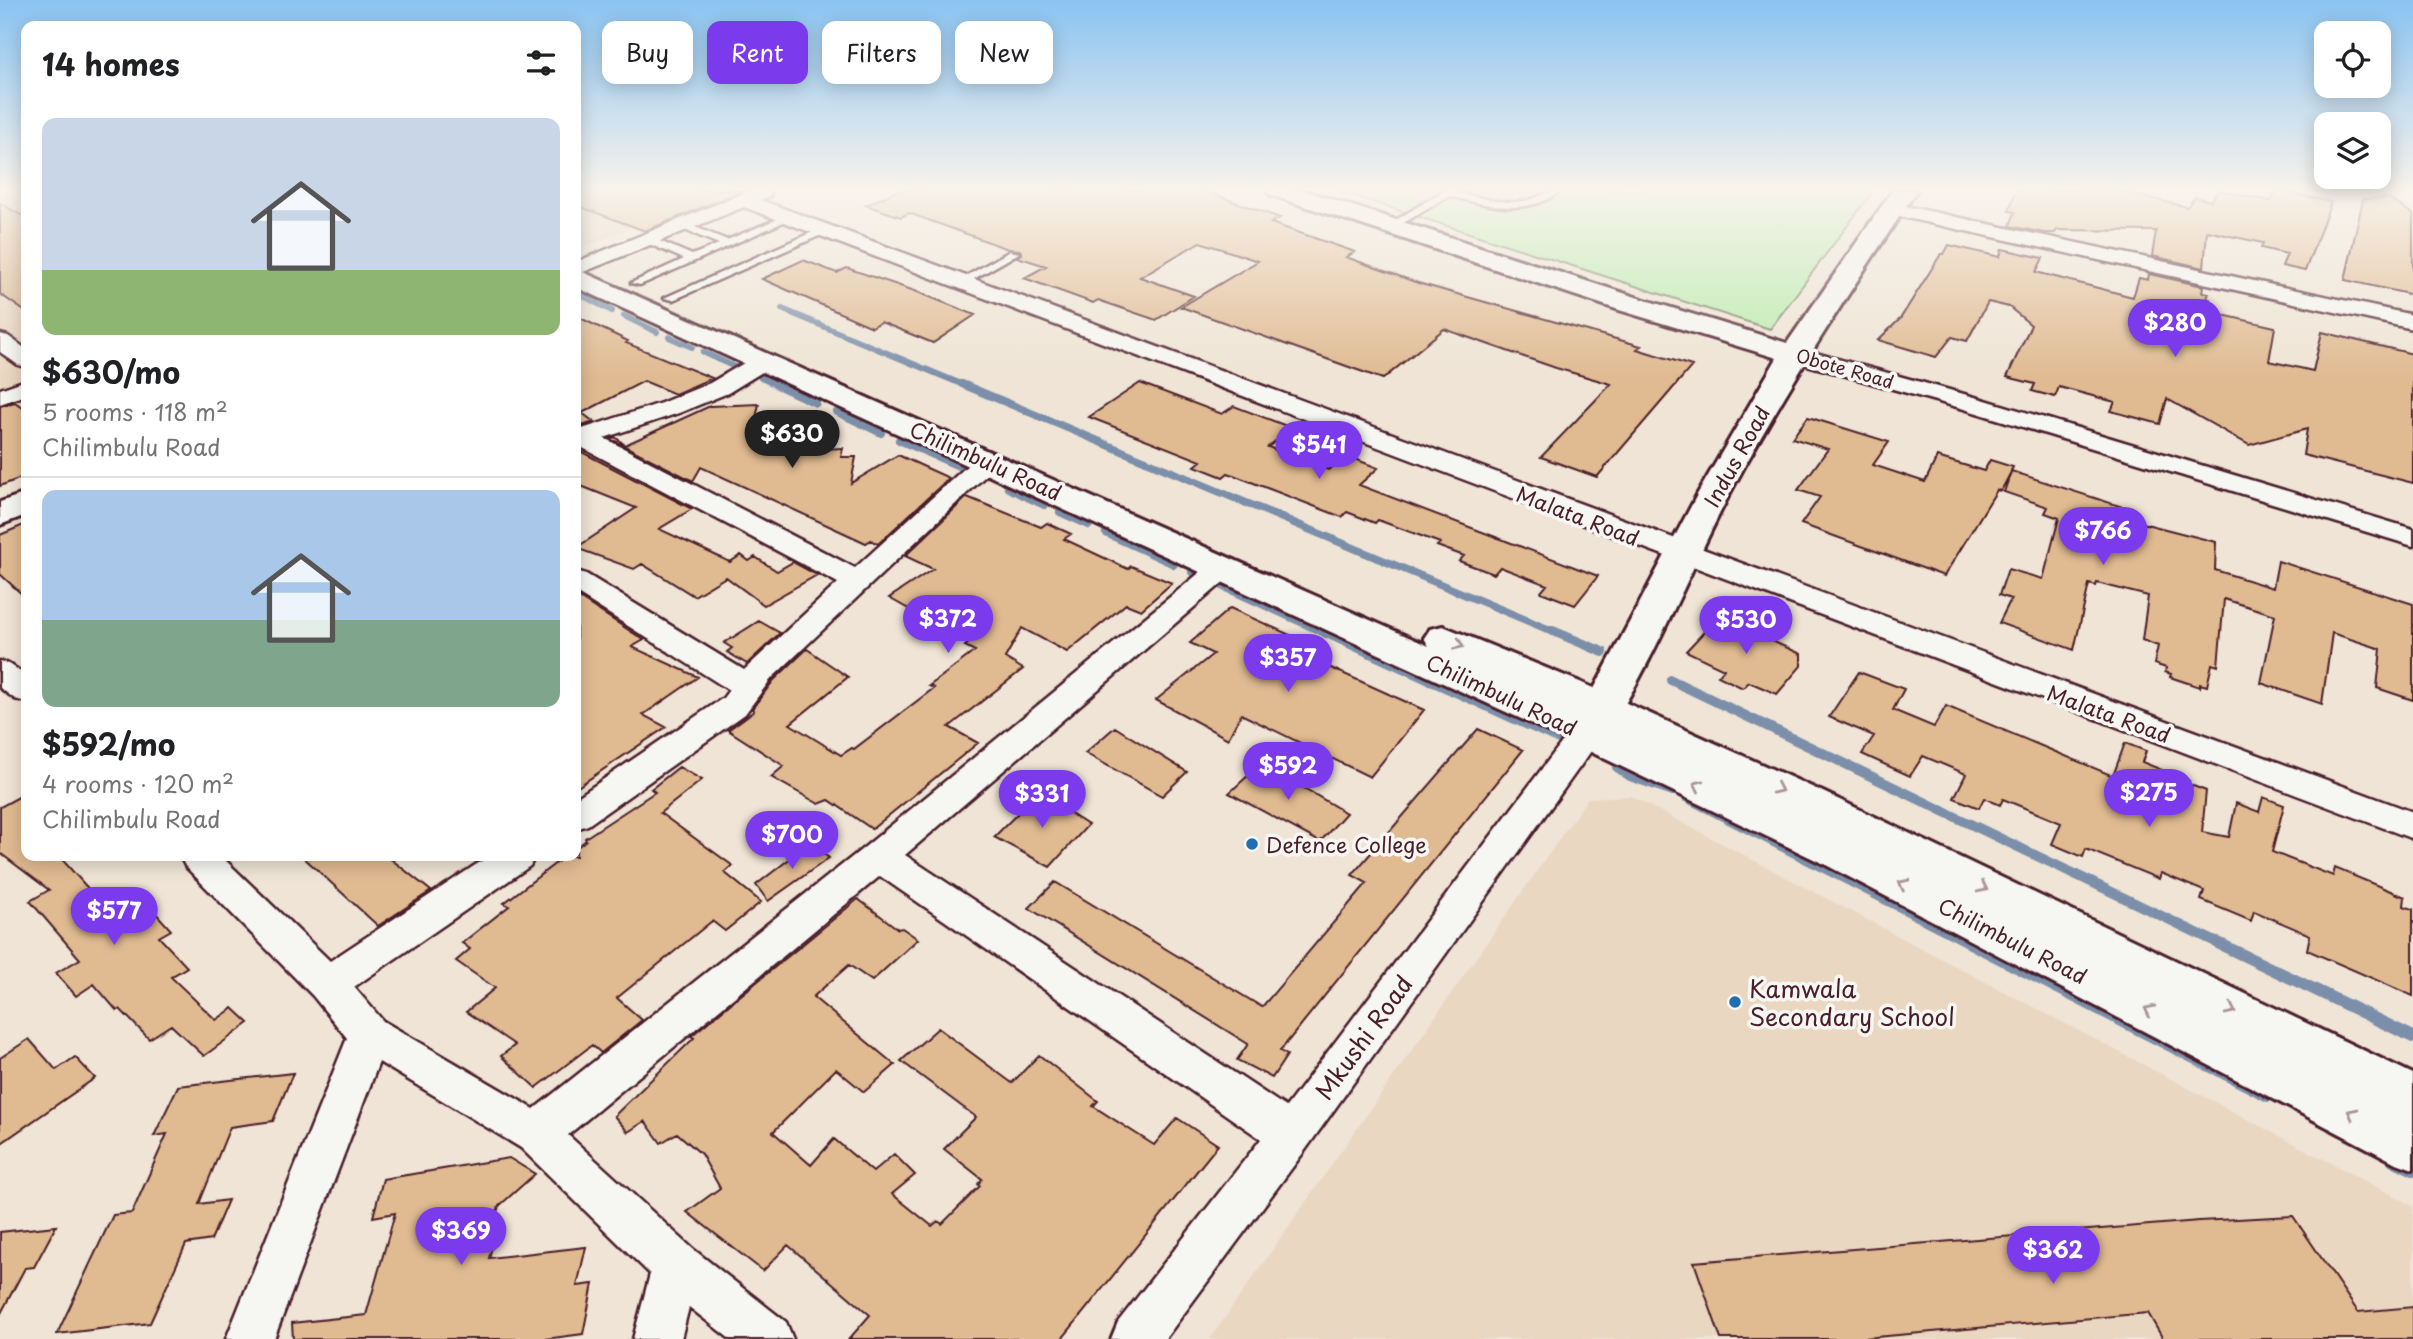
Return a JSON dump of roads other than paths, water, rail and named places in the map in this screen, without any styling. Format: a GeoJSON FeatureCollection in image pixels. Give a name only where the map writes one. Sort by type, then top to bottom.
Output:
{"type":"FeatureCollection","features":[{"type":"Feature","properties":{"kind":"main road","name":"Obote Road"},"geometry":{"type":"LineString","coordinates":[[1472,252],[1794,354]]}},
{"type":"Feature","properties":{"kind":"main road","name":"Indus Road"},"geometry":{"type":"LineString","coordinates":[[1596,720],[1714,493],[1794,354],[1863,252]]}},
{"type":"Feature","properties":{"kind":"main road","name":"Chilimbulu Road"},"geometry":{"type":"LineString","coordinates":[[581,267],[680,279],[1117,497],[1596,720],[1842,853],[2413,1144]]}},
{"type":"Feature","properties":{"kind":"main road","name":"Chilimbulu Road"},"geometry":{"type":"LineString","coordinates":[[581,268],[764,361],[1224,567],[1857,827],[2413,1100]]}},
{"type":"Feature","properties":{"kind":"main road"},"geometry":{"type":"LineString","coordinates":[[0,515],[21,505]]}},
{"type":"Feature","properties":{"kind":"street"},"geometry":{"type":"LineString","coordinates":[[581,266],[614,252]]}},
{"type":"Feature","properties":{"kind":"street","name":"Malata Road"},"geometry":{"type":"LineString","coordinates":[[883,252],[1684,555],[2413,826]]}},
{"type":"Feature","properties":{"kind":"street"},"geometry":{"type":"LineString","coordinates":[[2120,252],[2413,322]]}},
{"type":"Feature","properties":{"kind":"street"},"geometry":{"type":"LineString","coordinates":[[0,341],[21,356]]}},
{"type":"Feature","properties":{"kind":"street","name":"Obote Road"},"geometry":{"type":"LineString","coordinates":[[1794,354],[1973,404],[2413,538]]}},
{"type":"Feature","properties":{"kind":"street"},"geometry":{"type":"LineString","coordinates":[[581,437],[719,388],[764,361]]}},
{"type":"Feature","properties":{"kind":"street"},"geometry":{"type":"LineString","coordinates":[[0,397],[21,389]]}},
{"type":"Feature","properties":{"kind":"street"},"geometry":{"type":"LineString","coordinates":[[581,439],[857,581]]}},
{"type":"Feature","properties":{"kind":"street"},"geometry":{"type":"LineString","coordinates":[[581,813],[734,706],[760,672],[988,461]]}},
{"type":"Feature","properties":{"kind":"street"},"geometry":{"type":"LineString","coordinates":[[536,1134],[879,856],[1224,567]]}},
{"type":"Feature","properties":{"kind":"street"},"geometry":{"type":"LineString","coordinates":[[581,583],[750,688]]}},
{"type":"Feature","properties":{"kind":"street","name":"Mkushi Road"},"geometry":{"type":"LineString","coordinates":[[1135,1339],[1291,1135],[1596,720]]}},
{"type":"Feature","properties":{"kind":"street"},"geometry":{"type":"LineString","coordinates":[[879,856],[1291,1135]]}},
{"type":"Feature","properties":{"kind":"street"},"geometry":{"type":"LineString","coordinates":[[203,861],[327,984],[369,1034],[536,1134],[676,1266],[769,1339]]}},
{"type":"Feature","properties":{"kind":"street"},"geometry":{"type":"LineString","coordinates":[[327,984],[510,861]]}},
{"type":"Feature","properties":{"kind":"street"},"geometry":{"type":"LineString","coordinates":[[250,1339],[369,1034]]}},
{"type":"Feature","properties":{"kind":"street"},"geometry":{"type":"LineString","coordinates":[[657,1339],[676,1266]]}},
{"type":"Feature","properties":{"kind":"lane"},"geometry":{"type":"LineString","coordinates":[[678,252],[693,259]]}},
{"type":"Feature","properties":{"kind":"lane"},"geometry":{"type":"LineString","coordinates":[[680,279],[693,259],[708,252]]}},
{"type":"Feature","properties":{"kind":"lane"},"geometry":{"type":"LineString","coordinates":[[680,279],[741,252]]}},
{"type":"Feature","properties":{"kind":"lane"},"geometry":{"type":"LineString","coordinates":[[961,282],[1014,253]]}},
{"type":"Feature","properties":{"kind":"waterway"},"geometry":{"type":"LineString","coordinates":[[581,295],[612,311]]}},
{"type":"Feature","properties":{"kind":"waterway"},"geometry":{"type":"LineString","coordinates":[[782,309],[966,386]]}},
{"type":"Feature","properties":{"kind":"waterway"},"geometry":{"type":"LineString","coordinates":[[624,316],[657,332]]}},
{"type":"Feature","properties":{"kind":"waterway"},"geometry":{"type":"LineString","coordinates":[[669,337],[692,347]]}},
{"type":"Feature","properties":{"kind":"waterway"},"geometry":{"type":"LineString","coordinates":[[703,352],[741,370]]}},
{"type":"Feature","properties":{"kind":"waterway"},"geometry":{"type":"LineString","coordinates":[[761,378],[779,386]]}},
{"type":"Feature","properties":{"kind":"waterway"},"geometry":{"type":"LineString","coordinates":[[775,384],[816,403]]}},
{"type":"Feature","properties":{"kind":"waterway"},"geometry":{"type":"LineString","coordinates":[[962,384],[1557,633]]}},
{"type":"Feature","properties":{"kind":"waterway"},"geometry":{"type":"LineString","coordinates":[[837,412],[881,433]]}},
{"type":"Feature","properties":{"kind":"waterway"},"geometry":{"type":"LineString","coordinates":[[899,440],[961,467]]}},
{"type":"Feature","properties":{"kind":"waterway"},"geometry":{"type":"LineString","coordinates":[[1008,488],[1044,505]]}},
{"type":"Feature","properties":{"kind":"waterway"},"geometry":{"type":"LineString","coordinates":[[1060,512],[1089,525]]}},
{"type":"Feature","properties":{"kind":"waterway"},"geometry":{"type":"LineString","coordinates":[[1106,533],[1174,564]]}},
{"type":"Feature","properties":{"kind":"waterway"},"geometry":{"type":"LineString","coordinates":[[1192,572],[1325,633]]}},
{"type":"Feature","properties":{"kind":"waterway"},"geometry":{"type":"LineString","coordinates":[[1322,631],[1561,740]]}},
{"type":"Feature","properties":{"kind":"waterway"},"geometry":{"type":"LineString","coordinates":[[1553,631],[1603,652]]}},
{"type":"Feature","properties":{"kind":"waterway"},"geometry":{"type":"LineString","coordinates":[[1671,680],[2222,945]]}},
{"type":"Feature","properties":{"kind":"waterway"},"geometry":{"type":"LineString","coordinates":[[1617,767],[1630,776],[1673,791]]}},
{"type":"Feature","properties":{"kind":"waterway"},"geometry":{"type":"LineString","coordinates":[[1686,797],[1974,945]]}},
{"type":"Feature","properties":{"kind":"waterway"},"geometry":{"type":"LineString","coordinates":[[1970,943],[2268,1096]]}},
{"type":"Feature","properties":{"kind":"waterway"},"geometry":{"type":"LineString","coordinates":[[2218,943],[2413,1037]]}},
{"type":"Feature","properties":{"kind":"waterway"},"geometry":{"type":"LineString","coordinates":[[2393,1160],[2413,1170]]}},
{"type":"Feature","properties":{"kind":"place","name":"Defence College"},"geometry":{"type":"Point","coordinates":[1252,844]}},
{"type":"Feature","properties":{"kind":"place","name":"Kamwala Secondary School"},"geometry":{"type":"Point","coordinates":[1735,1002]}}]}
